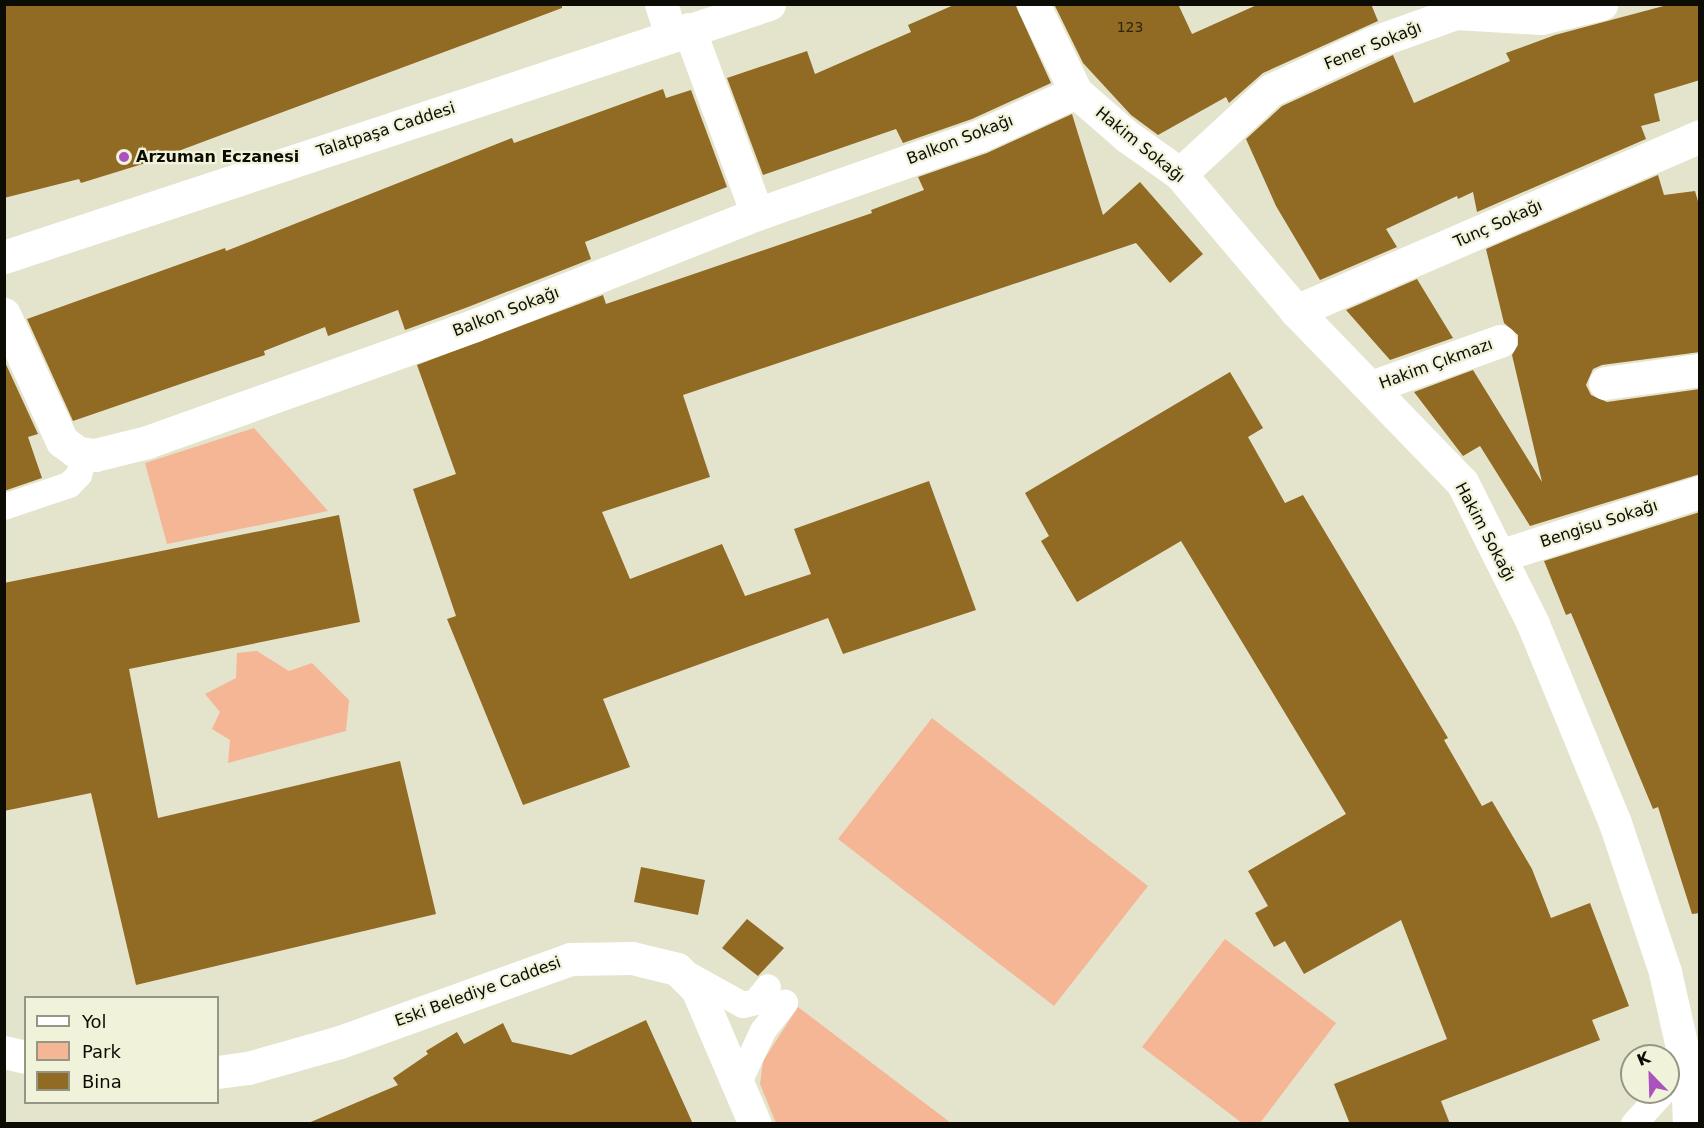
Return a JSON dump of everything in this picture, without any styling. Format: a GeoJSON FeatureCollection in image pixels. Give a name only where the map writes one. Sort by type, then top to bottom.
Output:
{"type":"FeatureCollection","features":[{"type":"Feature","properties":{"kind":"street"},"geometry":{"type":"LineString","coordinates":[[661,4],[680,32],[757,214]]}},
{"type":"Feature","properties":{"kind":"street","name":"Talatpaşa Caddesi"},"geometry":{"type":"LineString","coordinates":[[4,257],[769,4]]}},
{"type":"Feature","properties":{"kind":"street","name":"Hakim Sokağı"},"geometry":{"type":"LineString","coordinates":[[1033,4],[1076,92],[1128,137],[1180,174],[1296,312],[1462,482],[1533,624],[1615,823],[1665,972],[1673,1044]]}},
{"type":"Feature","properties":{"kind":"street","name":"Fener Sokağı"},"geometry":{"type":"LineString","coordinates":[[1180,174],[1271,90],[1372,43],[1456,14],[1541,18],[1601,4]]}},
{"type":"Feature","properties":{"kind":"street","name":"Balkon Sokağı"},"geometry":{"type":"LineString","coordinates":[[85,454],[95,455],[147,442],[475,325],[757,214],[979,136],[1076,92]]}},
{"type":"Feature","properties":{"kind":"street","name":"Tunç Sokağı"},"geometry":{"type":"LineString","coordinates":[[1296,312],[1700,136]]}},
{"type":"Feature","properties":{"kind":"street"},"geometry":{"type":"LineString","coordinates":[[4,314],[62,441],[85,454]]}},
{"type":"Feature","properties":{"kind":"street","name":"Hakim Çıkmazı"},"geometry":{"type":"LineString","coordinates":[[1371,387],[1500,341]]}},
{"type":"Feature","properties":{"kind":"street"},"geometry":{"type":"LineString","coordinates":[[1605,383],[1700,370]]}},
{"type":"Feature","properties":{"kind":"street","name":"Bengisu Sokağı"},"geometry":{"type":"LineString","coordinates":[[1499,556],[1700,492]]}},
{"type":"Feature","properties":{"kind":"street","name":"Eski Belediye Caddesi"},"geometry":{"type":"LineString","coordinates":[[219,1072],[248,1068],[339,1042],[571,959],[632,958],[677,969]]}},
{"type":"Feature","properties":{"kind":"street"},"geometry":{"type":"LineString","coordinates":[[677,969],[697,989],[755,1124]]}},
{"type":"Feature","properties":{"kind":"street"},"geometry":{"type":"LineString","coordinates":[[4,1052],[24,1057]]}},
{"type":"Feature","properties":{"kind":"street","name":"Hakim Sokağı"},"geometry":{"type":"LineString","coordinates":[[1680,1090],[1689,1124]]}},
{"type":"Feature","properties":{"kind":"lane"},"geometry":{"type":"LineString","coordinates":[[4,507],[69,485],[79,476],[85,454]]}},
{"type":"Feature","properties":{"kind":"lane"},"geometry":{"type":"LineString","coordinates":[[677,969],[743,1005],[776,995],[763,1031],[738,1083]]}},
{"type":"Feature","properties":{"kind":"lane"},"geometry":{"type":"LineString","coordinates":[[1634,1124],[1652,1104]]}},
{"type":"Feature","properties":{"kind":"green space"},"geometry":{"type":"Polygon","coordinates":[[[254,428],[328,511],[167,544],[145,463],[254,428]]]}},
{"type":"Feature","properties":{"kind":"green space"},"geometry":{"type":"Polygon","coordinates":[[[257,651],[289,671],[312,663],[349,700],[346,731],[228,763],[230,740],[212,729],[220,712],[205,694],[236,678],[237,653],[257,651]]]}},
{"type":"Feature","properties":{"kind":"green space"},"geometry":{"type":"Polygon","coordinates":[[[932,718],[1148,886],[1054,1006],[838,839],[932,718]]]}},
{"type":"Feature","properties":{"kind":"green space"},"geometry":{"type":"Polygon","coordinates":[[[1225,939],[1336,1023],[1260,1123],[1242,1123],[1142,1047],[1225,939]]]}},
{"type":"Feature","properties":{"kind":"green space"},"geometry":{"type":"Polygon","coordinates":[[[798,1007],[951,1123],[776,1123],[760,1084],[763,1061],[798,1007]]]}},
{"type":"Feature","properties":{"kind":"building"},"geometry":{"type":"Polygon","coordinates":[[[4,4],[562,4],[562,8],[149,162],[81,183],[79,179],[4,198],[4,4]]]}},
{"type":"Feature","properties":{"kind":"building"},"geometry":{"type":"Polygon","coordinates":[[[956,4],[1015,4],[1051,83],[972,119],[903,143],[896,129],[763,175],[727,78],[807,51],[815,74],[911,32],[908,25],[956,4]]]}},
{"type":"Feature","properties":{"kind":"building"},"geometry":{"type":"Polygon","coordinates":[[[1054,4],[1178,4],[1192,34],[1259,4],[1371,4],[1378,21],[1263,73],[1229,103],[1226,97],[1158,135],[1131,115],[1083,63],[1054,4]]]}},
{"type":"Feature","properties":{"kind":"building"},"geometry":{"type":"Polygon","coordinates":[[[1671,4],[1700,4],[1700,80],[1654,94],[1660,121],[1641,126],[1646,139],[1477,212],[1473,192],[1458,199],[1457,196],[1386,229],[1397,247],[1320,280],[1276,206],[1246,139],[1282,106],[1393,55],[1414,103],[1510,61],[1506,53],[1555,35],[1671,4]]]}},
{"type":"Feature","properties":{"kind":"building"},"geometry":{"type":"Polygon","coordinates":[[[663,89],[666,98],[691,90],[727,187],[585,242],[591,259],[405,330],[398,310],[328,336],[325,327],[264,351],[265,355],[73,421],[27,319],[225,248],[226,251],[512,138],[514,143],[663,89]]]}},
{"type":"Feature","properties":{"kind":"building"},"geometry":{"type":"Polygon","coordinates":[[[1072,114],[1103,215],[1140,182],[1203,254],[1170,283],[1136,243],[683,395],[710,477],[602,512],[630,579],[722,544],[745,596],[811,574],[794,529],[929,481],[976,610],[843,654],[828,618],[603,699],[630,767],[523,805],[447,619],[456,616],[413,489],[456,474],[417,365],[603,295],[606,304],[872,213],[871,210],[924,190],[918,177],[987,153],[1072,114]]]}},
{"type":"Feature","properties":{"kind":"building"},"geometry":{"type":"Polygon","coordinates":[[[1658,175],[1664,195],[1695,191],[1700,208],[1700,352],[1602,365],[1593,369],[1586,385],[1591,395],[1607,402],[1700,389],[1700,474],[1530,526],[1480,446],[1463,456],[1414,392],[1473,370],[1542,482],[1512,355],[1518,345],[1518,335],[1504,323],[1486,249],[1658,175]]]}},
{"type":"Feature","properties":{"kind":"building"},"geometry":{"type":"Polygon","coordinates":[[[1417,279],[1453,338],[1390,360],[1346,310],[1417,279]]]}},
{"type":"Feature","properties":{"kind":"building"},"geometry":{"type":"Polygon","coordinates":[[[4,360],[38,434],[28,437],[42,478],[4,491],[4,360]]]}},
{"type":"Feature","properties":{"kind":"building"},"geometry":{"type":"Polygon","coordinates":[[[1230,372],[1263,428],[1248,437],[1285,503],[1303,495],[1448,738],[1444,740],[1482,806],[1492,801],[1532,869],[1551,918],[1590,903],[1629,1006],[1592,1020],[1600,1040],[1441,1101],[1450,1124],[1350,1124],[1334,1084],[1447,1039],[1401,920],[1304,974],[1285,941],[1274,947],[1255,913],[1268,906],[1248,871],[1346,814],[1181,541],[1077,602],[1041,541],[1049,536],[1025,493],[1230,372]]]}},
{"type":"Feature","properties":{"kind":"building"},"geometry":{"type":"Polygon","coordinates":[[[1700,512],[1700,913],[1692,914],[1658,807],[1653,809],[1571,613],[1566,615],[1544,561],[1700,512]]]}},
{"type":"Feature","properties":{"kind":"building"},"geometry":{"type":"Polygon","coordinates":[[[339,515],[360,622],[129,669],[158,818],[400,761],[436,914],[136,985],[91,793],[4,811],[4,583],[339,515]]]}},
{"type":"Feature","properties":{"kind":"building"},"geometry":{"type":"Polygon","coordinates":[[[641,867],[705,880],[698,915],[634,902],[641,867]]]}},
{"type":"Feature","properties":{"kind":"building"},"geometry":{"type":"Polygon","coordinates":[[[747,919],[784,948],[758,976],[722,948],[747,919]]]}},
{"type":"Feature","properties":{"kind":"building"},"geometry":{"type":"Polygon","coordinates":[[[646,1020],[693,1124],[306,1124],[398,1085],[393,1078],[428,1054],[426,1051],[457,1032],[464,1044],[503,1023],[512,1042],[571,1055],[646,1020]]]}},
{"type":"Feature","properties":{"kind":"place","name":"Arzuman Eczanesi"},"geometry":{"type":"Point","coordinates":[124,157]}}]}
